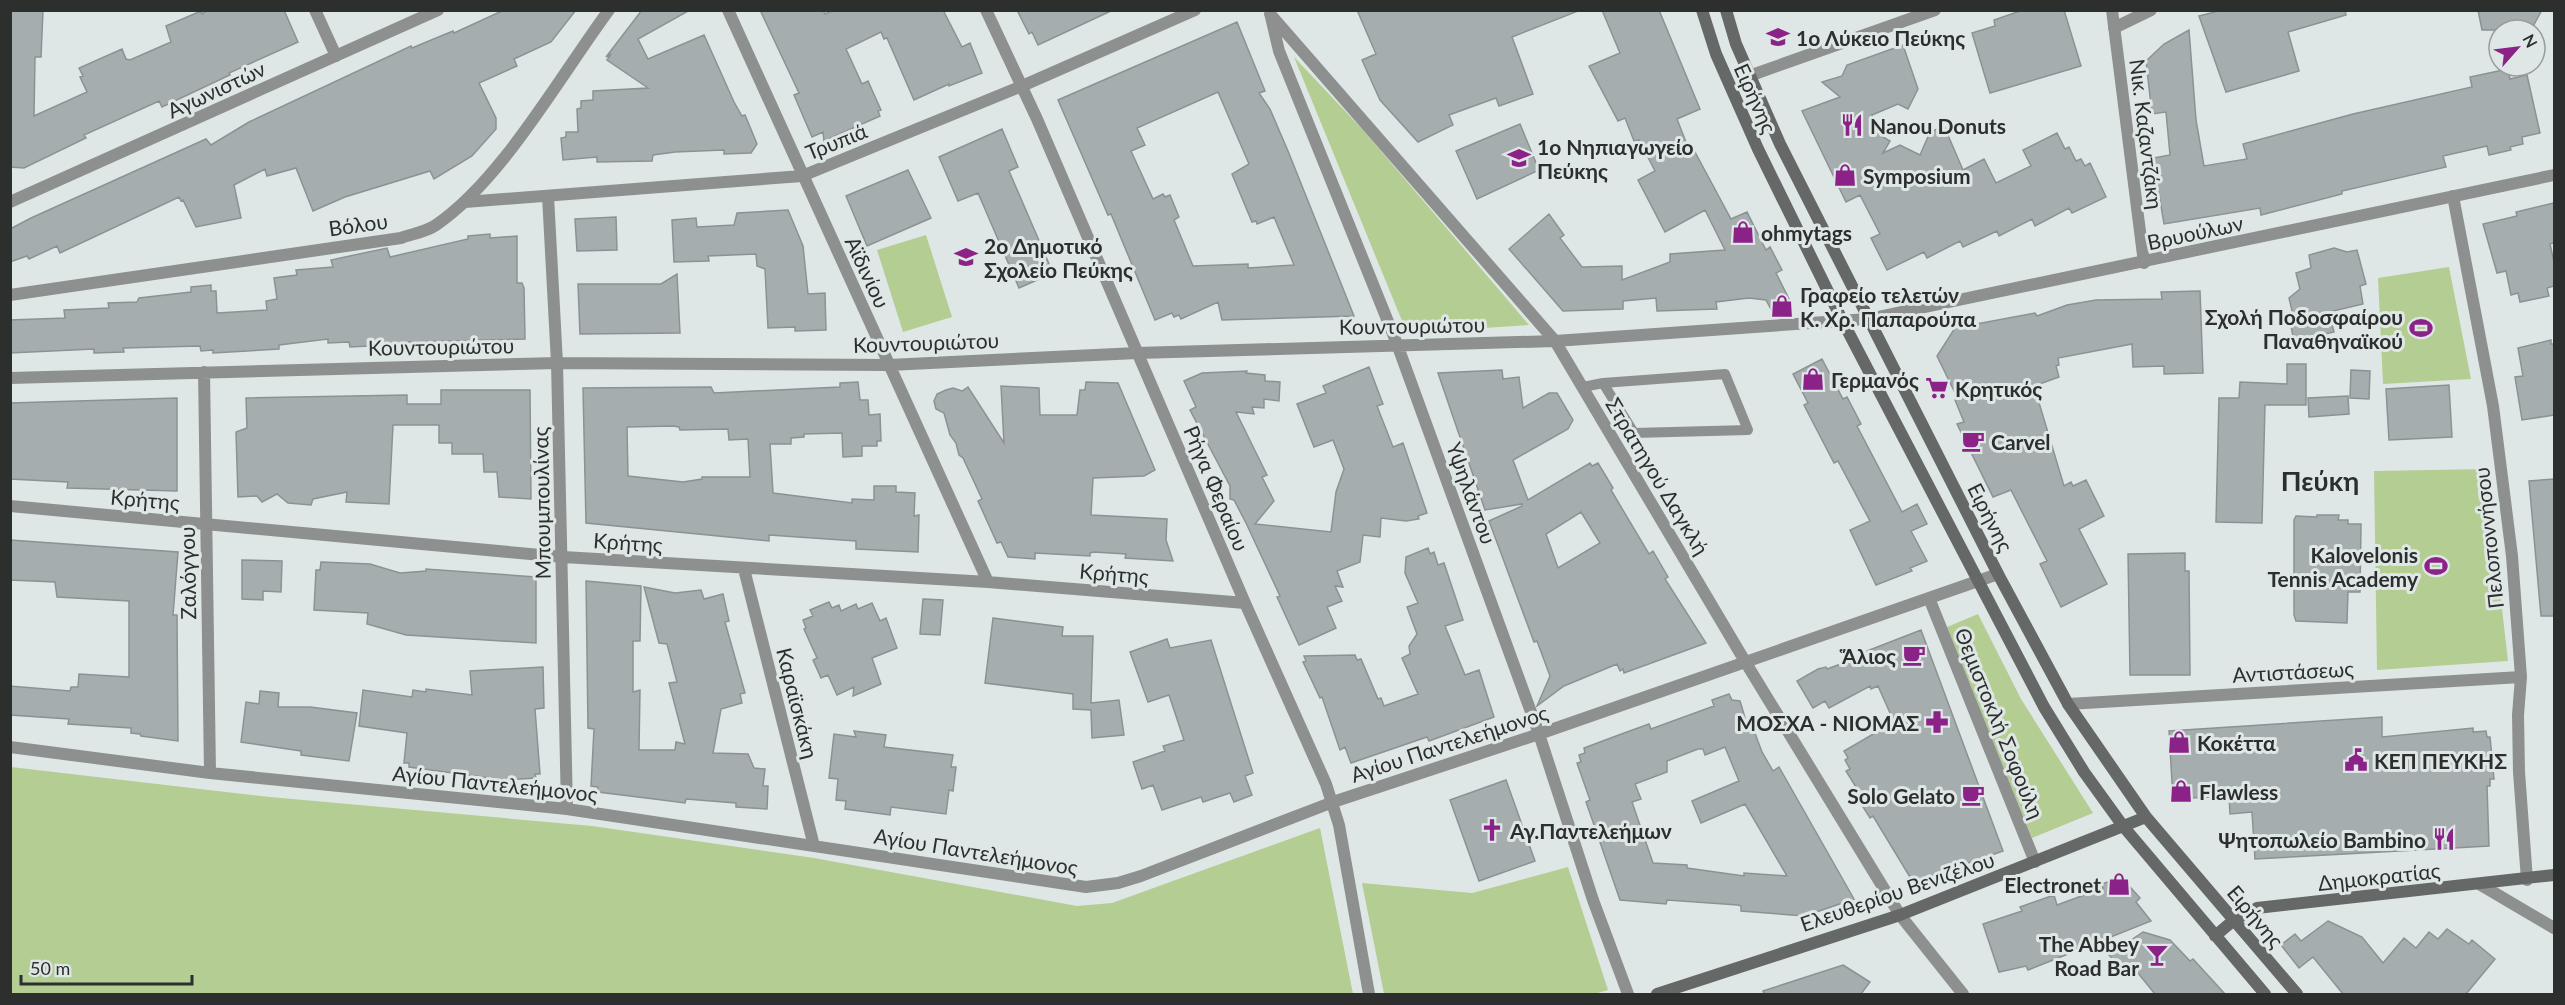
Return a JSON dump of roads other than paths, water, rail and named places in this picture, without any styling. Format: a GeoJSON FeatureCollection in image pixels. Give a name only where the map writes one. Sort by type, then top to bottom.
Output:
{"type":"FeatureCollection","features":[{"type":"Feature","properties":{"kind":"main road","name":"Ειρήνης"},"geometry":{"type":"LineString","coordinates":[[1702,10],[1734,99],[1842,320],[2044,707],[2084,772],[2123,826],[2265,994]]}},
{"type":"Feature","properties":{"kind":"main road","name":"Ειρήνης"},"geometry":{"type":"LineString","coordinates":[[1725,10],[1749,76],[1780,144],[1998,574],[2068,704],[2146,817],[2296,994]]}},
{"type":"Feature","properties":{"kind":"main road","name":"Ελευθερίου Βενιζέλου"},"geometry":{"type":"LineString","coordinates":[[1657,994],[1900,915],[2146,817]]}},
{"type":"Feature","properties":{"kind":"main road","name":"Δημοκρατίας"},"geometry":{"type":"LineString","coordinates":[[2215,936],[2234,920],[2257,908],[2527,880],[2554,875]]}},
{"type":"Feature","properties":{"kind":"street"},"geometry":{"type":"LineString","coordinates":[[315,10],[336,56]]}},
{"type":"Feature","properties":{"kind":"street","name":"Αγωνιστών"},"geometry":{"type":"LineString","coordinates":[[10,202],[438,10]]}},
{"type":"Feature","properties":{"kind":"street","name":"Βόλου"},"geometry":{"type":"LineString","coordinates":[[10,295],[401,238],[434,227],[465,202],[513,145],[609,10]]}},
{"type":"Feature","properties":{"kind":"street","name":"Αϊδινίου"},"geometry":{"type":"LineString","coordinates":[[728,10],[988,582]]}},
{"type":"Feature","properties":{"kind":"street","name":"Ρήγα Φεραίου"},"geometry":{"type":"LineString","coordinates":[[986,10],[1022,86],[1333,802],[1369,994]]}},
{"type":"Feature","properties":{"kind":"street","name":"Τρυπιά"},"geometry":{"type":"LineString","coordinates":[[465,202],[802,176],[1022,86],[1195,10]]}},
{"type":"Feature","properties":{"kind":"street"},"geometry":{"type":"LineString","coordinates":[[1749,76],[1935,10]]}},
{"type":"Feature","properties":{"kind":"street","name":"Νικ. Καζαντζάκη"},"geometry":{"type":"LineString","coordinates":[[2112,10],[2144,263]]}},
{"type":"Feature","properties":{"kind":"street"},"geometry":{"type":"LineString","coordinates":[[2114,28],[2151,10]]}},
{"type":"Feature","properties":{"kind":"street","name":"Στρατηγού Δαγκλή"},"geometry":{"type":"LineString","coordinates":[[1269,12],[1556,341],[1746,663],[1900,915],[1963,994]]}},
{"type":"Feature","properties":{"kind":"street","name":"Υψηλάντου"},"geometry":{"type":"LineString","coordinates":[[1269,12],[1280,51],[1397,344],[1539,734],[1593,900],[1628,994]]}},
{"type":"Feature","properties":{"kind":"street","name":"Βρυούλων"},"geometry":{"type":"LineString","coordinates":[[1842,320],[1868,319],[2144,263],[2554,175]]}},
{"type":"Feature","properties":{"kind":"street","name":"Πελοποννήσου"},"geometry":{"type":"LineString","coordinates":[[2453,195],[2493,406],[2512,556],[2521,677],[2519,772],[2527,880]]}},
{"type":"Feature","properties":{"kind":"street","name":"Μπουμπουλίνας"},"geometry":{"type":"LineString","coordinates":[[548,196],[557,363],[567,809]]}},
{"type":"Feature","properties":{"kind":"street","name":"Κουντουριώτου"},"geometry":{"type":"LineString","coordinates":[[10,378],[557,363],[889,365],[1137,353],[1556,341],[1842,320]]}},
{"type":"Feature","properties":{"kind":"street","name":"Ζαλόγγου"},"geometry":{"type":"LineString","coordinates":[[204,372],[210,773]]}},
{"type":"Feature","properties":{"kind":"street","name":"Κρήτης"},"geometry":{"type":"LineString","coordinates":[[10,506],[563,557],[744,570],[988,582],[1245,603]]}},
{"type":"Feature","properties":{"kind":"street","name":"Καραϊσκάκη"},"geometry":{"type":"LineString","coordinates":[[744,570],[814,846]]}},
{"type":"Feature","properties":{"kind":"street","name":"Αγίου Παντελεήμονος"},"geometry":{"type":"LineString","coordinates":[[10,747],[210,773],[567,809],[1086,887],[1118,883],[1141,876],[1333,802],[1539,734],[1998,574]]}},
{"type":"Feature","properties":{"kind":"street","name":"Θεμιστοκλή Σοφούλη"},"geometry":{"type":"LineString","coordinates":[[1929,598],[2035,862]]}},
{"type":"Feature","properties":{"kind":"street","name":"Αντιστάσεως"},"geometry":{"type":"LineString","coordinates":[[2068,704],[2521,677]]}},
{"type":"Feature","properties":{"kind":"street"},"geometry":{"type":"LineString","coordinates":[[2481,885],[2554,928]]}},
{"type":"Feature","properties":{"kind":"lane"},"geometry":{"type":"LineString","coordinates":[[1583,387],[1603,383],[1725,374],[1748,430],[1634,433],[1603,383]]}},
{"type":"Feature","properties":{"kind":"place","name":"1ο Λύκειο Πεύκης"},"geometry":{"type":"Point","coordinates":[1778,37]}},
{"type":"Feature","properties":{"kind":"place","name":"Nanou Donuts"},"geometry":{"type":"Point","coordinates":[1852,125]}},
{"type":"Feature","properties":{"kind":"place","name":"1ο Νηπιαγωγείο Πεύκης"},"geometry":{"type":"Point","coordinates":[1519,158]}},
{"type":"Feature","properties":{"kind":"place","name":"Symposium"},"geometry":{"type":"Point","coordinates":[1845,175]}},
{"type":"Feature","properties":{"kind":"place","name":"ohmytags"},"geometry":{"type":"Point","coordinates":[1743,232]}},
{"type":"Feature","properties":{"kind":"place","name":"2ο Δημοτικό Σχολείο Πεύκης"},"geometry":{"type":"Point","coordinates":[966,257]}},
{"type":"Feature","properties":{"kind":"place","name":"Γραφείο τελετών Κ. Χρ. Παπαρούπα"},"geometry":{"type":"Point","coordinates":[1782,306]}},
{"type":"Feature","properties":{"kind":"place","name":"Σχολή Ποδοσφαίρου Παναθηναϊκού"},"geometry":{"type":"Point","coordinates":[2421,328]}},
{"type":"Feature","properties":{"kind":"place","name":"Γερμανός"},"geometry":{"type":"Point","coordinates":[1813,379]}},
{"type":"Feature","properties":{"kind":"place","name":"Κρητικός"},"geometry":{"type":"Point","coordinates":[1937,388]}},
{"type":"Feature","properties":{"kind":"place","name":"Carvel"},"geometry":{"type":"Point","coordinates":[1973,441]}},
{"type":"Feature","properties":{"kind":"place","name":"Kalovelonis Tennis Academy"},"geometry":{"type":"Point","coordinates":[2436,566]}},
{"type":"Feature","properties":{"kind":"place","name":"Ἅλιος"},"geometry":{"type":"Point","coordinates":[1914,655]}},
{"type":"Feature","properties":{"kind":"place","name":"ΜΟΣΧΑ - ΝΙΟΜΑΣ"},"geometry":{"type":"Point","coordinates":[1937,722]}},
{"type":"Feature","properties":{"kind":"place","name":"Κοκέττα"},"geometry":{"type":"Point","coordinates":[2179,742]}},
{"type":"Feature","properties":{"kind":"place","name":"ΚΕΠ ΠΕΥΚΗΣ"},"geometry":{"type":"Point","coordinates":[2356,760]}},
{"type":"Feature","properties":{"kind":"place","name":"Flawless"},"geometry":{"type":"Point","coordinates":[2181,791]}},
{"type":"Feature","properties":{"kind":"place","name":"Solo Gelato"},"geometry":{"type":"Point","coordinates":[1973,795]}},
{"type":"Feature","properties":{"kind":"place","name":"Αγ.Παντελεήμων"},"geometry":{"type":"Point","coordinates":[1492,830]}},
{"type":"Feature","properties":{"kind":"place","name":"Ψητοπωλείο Bambino"},"geometry":{"type":"Point","coordinates":[2444,839]}},
{"type":"Feature","properties":{"kind":"place","name":"Electronet"},"geometry":{"type":"Point","coordinates":[2119,884]}},
{"type":"Feature","properties":{"kind":"place","name":"The Abbey Road Bar"},"geometry":{"type":"Point","coordinates":[2157,955]}},
{"type":"Feature","properties":{"kind":"district","name":"Πεύκη"},"geometry":{"type":"Point","coordinates":[2320,480]}}]}
